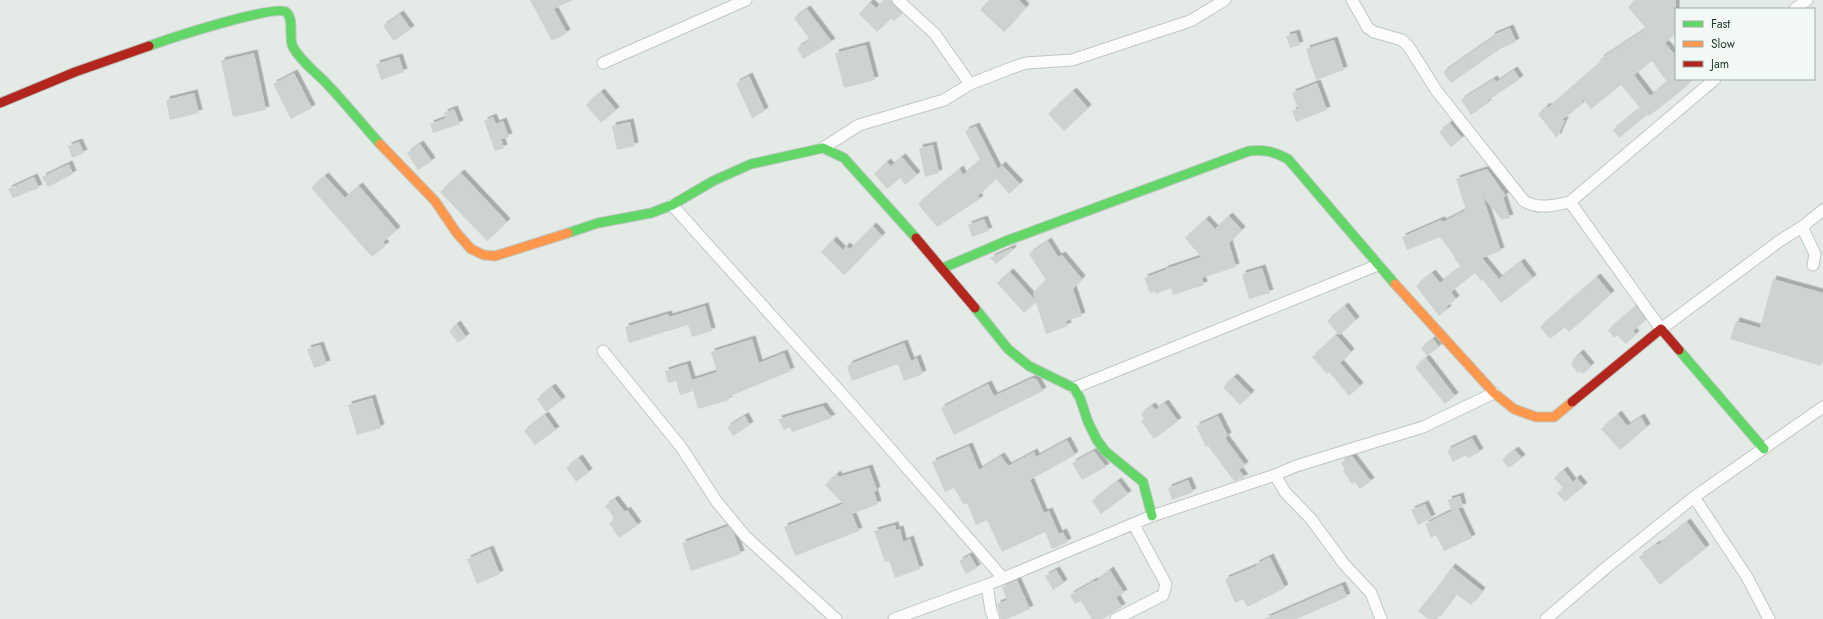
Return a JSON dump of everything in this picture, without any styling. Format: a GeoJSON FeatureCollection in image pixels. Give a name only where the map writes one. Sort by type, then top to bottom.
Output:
{"type":"FeatureCollection","features":[{"type":"Feature","properties":{"kind":"street"},"geometry":{"type":"LineString","coordinates":[[603,63],[746,0]]}},
{"type":"Feature","properties":{"kind":"street"},"geometry":{"type":"LineString","coordinates":[[898,0],[935,34],[970,84]]}},
{"type":"Feature","properties":{"kind":"street"},"geometry":{"type":"LineString","coordinates":[[0,103],[75,72],[168,39],[247,16],[279,10],[286,12],[290,17],[291,40],[293,47],[302,59],[328,85],[385,150],[435,201],[456,232],[472,249],[484,256],[495,256],[598,223],[644,215],[672,205],[713,181],[751,164],[823,148],[842,134],[859,125],[944,100],[970,84],[1020,65],[1072,60],[1190,21],[1225,0]]}},
{"type":"Feature","properties":{"kind":"street"},"geometry":{"type":"LineString","coordinates":[[1352,0],[1368,28],[1374,32],[1402,40],[1409,47],[1436,90],[1524,201],[1531,205],[1540,206],[1570,202],[1714,80]]}},
{"type":"Feature","properties":{"kind":"street"},"geometry":{"type":"LineString","coordinates":[[1795,5],[1807,0]]}},
{"type":"Feature","properties":{"kind":"street"},"geometry":{"type":"LineString","coordinates":[[823,148],[844,158],[944,268],[1008,349],[1029,366],[1074,388],[1080,398],[1088,422],[1097,440],[1105,451],[1143,482],[1152,516]]}},
{"type":"Feature","properties":{"kind":"street"},"geometry":{"type":"LineString","coordinates":[[944,268],[1013,238],[1249,151],[1260,149],[1274,151],[1288,159],[1378,265],[1494,393],[1515,410],[1528,416],[1541,419],[1554,417],[1661,329],[1781,240],[1802,227],[1823,210]]}},
{"type":"Feature","properties":{"kind":"street"},"geometry":{"type":"LineString","coordinates":[[1570,202],[1661,329],[1764,448]]}},
{"type":"Feature","properties":{"kind":"street"},"geometry":{"type":"LineString","coordinates":[[672,205],[852,405],[1003,578]]}},
{"type":"Feature","properties":{"kind":"street"},"geometry":{"type":"LineString","coordinates":[[1802,227],[1815,254],[1813,265]]}},
{"type":"Feature","properties":{"kind":"street"},"geometry":{"type":"LineString","coordinates":[[1074,388],[1378,265]]}},
{"type":"Feature","properties":{"kind":"street"},"geometry":{"type":"LineString","coordinates":[[603,351],[681,447],[717,502],[746,537],[836,619]]}},
{"type":"Feature","properties":{"kind":"street"},"geometry":{"type":"LineString","coordinates":[[894,619],[987,586],[1003,578],[1134,525],[1152,516],[1275,475],[1296,466],[1423,427],[1494,393]]}},
{"type":"Feature","properties":{"kind":"street"},"geometry":{"type":"LineString","coordinates":[[1553,618],[1608,566],[1694,497],[1823,407]]}},
{"type":"Feature","properties":{"kind":"street"},"geometry":{"type":"LineString","coordinates":[[1275,475],[1285,492],[1311,519],[1344,564],[1371,593],[1381,619]]}},
{"type":"Feature","properties":{"kind":"street"},"geometry":{"type":"LineString","coordinates":[[1694,497],[1747,577],[1769,619]]}},
{"type":"Feature","properties":{"kind":"street"},"geometry":{"type":"LineString","coordinates":[[1116,619],[1163,595],[1165,590],[1166,584],[1134,525]]}},
{"type":"Feature","properties":{"kind":"street"},"geometry":{"type":"LineString","coordinates":[[987,586],[991,611],[994,619]]}},
{"type":"Feature","properties":{"kind":"building"},"geometry":{"type":"Polygon","coordinates":[[[530,0],[573,0],[554,9],[567,33],[552,41],[530,0]]]}},
{"type":"Feature","properties":{"kind":"building"},"geometry":{"type":"Polygon","coordinates":[[[884,0],[891,0],[893,5],[902,13],[894,21],[891,18],[877,32],[859,14],[870,2],[876,8],[884,0]]]}},
{"type":"Feature","properties":{"kind":"building"},"geometry":{"type":"Polygon","coordinates":[[[989,0],[1019,0],[1026,7],[1004,32],[980,10],[989,0]]]}},
{"type":"Feature","properties":{"kind":"building"},"geometry":{"type":"Polygon","coordinates":[[[1636,0],[1676,0],[1675,34],[1665,43],[1675,55],[1675,80],[1693,80],[1676,95],[1649,116],[1648,114],[1619,138],[1613,130],[1640,108],[1621,85],[1591,109],[1583,99],[1581,105],[1562,120],[1565,120],[1557,138],[1538,114],[1547,106],[1548,108],[1602,61],[1600,59],[1644,30],[1645,27],[1628,7],[1636,0]],[[1652,61],[1634,75],[1650,96],[1667,82],[1652,61]]]}},
{"type":"Feature","properties":{"kind":"building"},"geometry":{"type":"Polygon","coordinates":[[[807,9],[832,42],[803,59],[797,48],[810,40],[794,18],[807,9]]]}},
{"type":"Feature","properties":{"kind":"building"},"geometry":{"type":"Polygon","coordinates":[[[400,14],[411,29],[394,41],[383,26],[400,14]]]}},
{"type":"Feature","properties":{"kind":"building"},"geometry":{"type":"Polygon","coordinates":[[[1510,28],[1516,42],[1500,49],[1451,83],[1443,72],[1492,38],[1491,36],[1510,28]]]}},
{"type":"Feature","properties":{"kind":"building"},"geometry":{"type":"Polygon","coordinates":[[[1296,33],[1300,45],[1290,48],[1286,36],[1296,33]]]}},
{"type":"Feature","properties":{"kind":"building"},"geometry":{"type":"Polygon","coordinates":[[[1334,40],[1344,70],[1316,80],[1306,49],[1334,40]]]}},
{"type":"Feature","properties":{"kind":"building"},"geometry":{"type":"Polygon","coordinates":[[[866,45],[875,80],[844,88],[835,53],[866,45]]]}},
{"type":"Feature","properties":{"kind":"building"},"geometry":{"type":"Polygon","coordinates":[[[254,53],[266,110],[233,117],[221,61],[254,53]]]}},
{"type":"Feature","properties":{"kind":"building"},"geometry":{"type":"Polygon","coordinates":[[[399,57],[404,72],[381,80],[376,64],[399,57]]]}},
{"type":"Feature","properties":{"kind":"building"},"geometry":{"type":"Polygon","coordinates":[[[1514,70],[1520,79],[1487,101],[1488,103],[1471,115],[1461,100],[1494,79],[1496,82],[1514,70]]]}},
{"type":"Feature","properties":{"kind":"building"},"geometry":{"type":"Polygon","coordinates":[[[294,73],[312,108],[291,119],[273,84],[294,73]]]}},
{"type":"Feature","properties":{"kind":"building"},"geometry":{"type":"Polygon","coordinates":[[[749,76],[765,111],[752,118],[736,83],[749,76]]]}},
{"type":"Feature","properties":{"kind":"building"},"geometry":{"type":"Polygon","coordinates":[[[1317,83],[1327,110],[1296,122],[1292,111],[1298,109],[1292,93],[1317,83]]]}},
{"type":"Feature","properties":{"kind":"building"},"geometry":{"type":"Polygon","coordinates":[[[1073,91],[1088,108],[1064,131],[1048,114],[1073,91]]]}},
{"type":"Feature","properties":{"kind":"building"},"geometry":{"type":"Polygon","coordinates":[[[601,92],[616,110],[601,123],[586,105],[601,92]]]}},
{"type":"Feature","properties":{"kind":"building"},"geometry":{"type":"Polygon","coordinates":[[[194,93],[199,113],[170,120],[166,100],[194,93]]]}},
{"type":"Feature","properties":{"kind":"building"},"geometry":{"type":"Polygon","coordinates":[[[454,109],[460,124],[433,133],[430,124],[446,118],[444,113],[454,109]]]}},
{"type":"Feature","properties":{"kind":"building"},"geometry":{"type":"Polygon","coordinates":[[[493,117],[496,124],[503,121],[509,137],[501,139],[504,148],[495,151],[484,121],[493,117]]]}},
{"type":"Feature","properties":{"kind":"building"},"geometry":{"type":"Polygon","coordinates":[[[630,122],[635,146],[617,150],[612,126],[630,122]]]}},
{"type":"Feature","properties":{"kind":"building"},"geometry":{"type":"Polygon","coordinates":[[[1450,123],[1462,138],[1451,147],[1439,132],[1450,123]]]}},
{"type":"Feature","properties":{"kind":"building"},"geometry":{"type":"Polygon","coordinates":[[[976,126],[998,169],[1002,165],[1020,184],[1009,194],[996,179],[978,196],[980,199],[937,227],[918,204],[960,169],[963,175],[980,160],[965,131],[976,126]]]}},
{"type":"Feature","properties":{"kind":"building"},"geometry":{"type":"Polygon","coordinates":[[[79,142],[84,153],[72,158],[68,146],[79,142]]]}},
{"type":"Feature","properties":{"kind":"building"},"geometry":{"type":"Polygon","coordinates":[[[420,144],[432,161],[418,170],[407,153],[420,144]]]}},
{"type":"Feature","properties":{"kind":"building"},"geometry":{"type":"Polygon","coordinates":[[[933,145],[939,173],[925,177],[919,148],[933,145]]]}},
{"type":"Feature","properties":{"kind":"building"},"geometry":{"type":"Polygon","coordinates":[[[902,157],[917,175],[905,185],[900,178],[887,189],[874,174],[887,162],[891,166],[902,157]]]}},
{"type":"Feature","properties":{"kind":"building"},"geometry":{"type":"Polygon","coordinates":[[[69,164],[73,174],[48,187],[42,177],[69,164]]]}},
{"type":"Feature","properties":{"kind":"building"},"geometry":{"type":"Polygon","coordinates":[[[1487,169],[1506,196],[1503,197],[1510,218],[1502,220],[1483,197],[1501,251],[1482,258],[1499,279],[1521,262],[1533,278],[1501,303],[1483,280],[1481,281],[1475,273],[1451,292],[1456,299],[1446,307],[1448,309],[1439,316],[1416,286],[1432,273],[1440,283],[1461,267],[1440,237],[1407,250],[1402,237],[1441,220],[1443,222],[1466,210],[1456,179],[1487,169]]]}},
{"type":"Feature","properties":{"kind":"building"},"geometry":{"type":"Polygon","coordinates":[[[461,173],[507,222],[487,241],[440,192],[461,173]]]}},
{"type":"Feature","properties":{"kind":"building"},"geometry":{"type":"Polygon","coordinates":[[[325,176],[345,198],[359,186],[397,230],[383,242],[386,245],[372,257],[311,188],[325,176]]]}},
{"type":"Feature","properties":{"kind":"building"},"geometry":{"type":"Polygon","coordinates":[[[34,177],[39,188],[13,198],[8,189],[34,177]]]}},
{"type":"Feature","properties":{"kind":"building"},"geometry":{"type":"Polygon","coordinates":[[[1229,216],[1242,230],[1229,243],[1236,267],[1202,278],[1204,285],[1173,295],[1171,288],[1156,294],[1155,291],[1150,293],[1144,278],[1201,257],[1185,238],[1206,219],[1215,229],[1229,216]]]}},
{"type":"Feature","properties":{"kind":"building"},"geometry":{"type":"Polygon","coordinates":[[[984,219],[989,231],[972,237],[968,225],[984,219]]]}},
{"type":"Feature","properties":{"kind":"building"},"geometry":{"type":"Polygon","coordinates":[[[873,226],[882,236],[844,275],[821,252],[833,240],[843,250],[846,246],[850,249],[873,226]]]}},
{"type":"Feature","properties":{"kind":"building"},"geometry":{"type":"Polygon","coordinates":[[[1048,241],[1058,257],[1062,255],[1082,279],[1073,289],[1082,316],[1066,321],[1068,326],[1046,334],[1036,302],[1024,313],[997,283],[1010,272],[1035,300],[1033,293],[1046,280],[1029,254],[1048,241]]]}},
{"type":"Feature","properties":{"kind":"building"},"geometry":{"type":"Polygon","coordinates":[[[1012,248],[1013,250],[996,264],[990,258],[1012,248]]]}},
{"type":"Feature","properties":{"kind":"building"},"geometry":{"type":"Polygon","coordinates":[[[1262,268],[1270,293],[1249,299],[1242,274],[1262,268]]]}},
{"type":"Feature","properties":{"kind":"building"},"geometry":{"type":"Polygon","coordinates":[[[1597,277],[1611,294],[1569,332],[1565,327],[1550,339],[1540,327],[1597,277]]]}},
{"type":"Feature","properties":{"kind":"building"},"geometry":{"type":"Polygon","coordinates":[[[1773,279],[1823,293],[1823,360],[1821,366],[1730,339],[1736,321],[1760,328],[1773,279]]]}},
{"type":"Feature","properties":{"kind":"building"},"geometry":{"type":"Polygon","coordinates":[[[705,306],[712,331],[692,337],[688,325],[629,343],[625,327],[668,314],[669,317],[705,306]]]}},
{"type":"Feature","properties":{"kind":"building"},"geometry":{"type":"Polygon","coordinates":[[[1345,306],[1356,320],[1339,335],[1327,321],[1345,306]]]}},
{"type":"Feature","properties":{"kind":"building"},"geometry":{"type":"Polygon","coordinates":[[[1636,306],[1646,320],[1633,331],[1636,334],[1626,344],[1617,335],[1614,338],[1608,330],[1636,306]]]}},
{"type":"Feature","properties":{"kind":"building"},"geometry":{"type":"Polygon","coordinates":[[[457,324],[466,337],[458,343],[449,331],[457,324]]]}},
{"type":"Feature","properties":{"kind":"building"},"geometry":{"type":"Polygon","coordinates":[[[1336,335],[1351,352],[1340,363],[1360,386],[1349,396],[1329,372],[1327,374],[1312,357],[1336,335]]]}},
{"type":"Feature","properties":{"kind":"building"},"geometry":{"type":"Polygon","coordinates":[[[752,339],[759,363],[784,353],[791,371],[728,397],[729,400],[698,409],[693,391],[680,395],[676,381],[668,383],[665,371],[687,364],[692,380],[717,372],[711,352],[752,339]]]}},
{"type":"Feature","properties":{"kind":"building"},"geometry":{"type":"Polygon","coordinates":[[[1433,339],[1439,347],[1427,356],[1421,348],[1433,339]]]}},
{"type":"Feature","properties":{"kind":"building"},"geometry":{"type":"Polygon","coordinates":[[[904,343],[911,361],[917,358],[923,374],[904,381],[898,364],[852,381],[847,367],[850,364],[904,343]]]}},
{"type":"Feature","properties":{"kind":"building"},"geometry":{"type":"Polygon","coordinates":[[[320,345],[327,364],[314,368],[307,349],[320,345]]]}},
{"type":"Feature","properties":{"kind":"building"},"geometry":{"type":"Polygon","coordinates":[[[1580,353],[1591,366],[1583,374],[1580,371],[1578,373],[1571,364],[1573,362],[1572,360],[1580,353]]]}},
{"type":"Feature","properties":{"kind":"building"},"geometry":{"type":"Polygon","coordinates":[[[1426,358],[1455,396],[1445,404],[1415,367],[1426,358]]]}},
{"type":"Feature","properties":{"kind":"building"},"geometry":{"type":"Polygon","coordinates":[[[1234,377],[1251,394],[1240,405],[1223,387],[1234,377]]]}},
{"type":"Feature","properties":{"kind":"building"},"geometry":{"type":"Polygon","coordinates":[[[1033,378],[1037,380],[1043,391],[954,435],[941,408],[988,384],[994,396],[1033,378]]]}},
{"type":"Feature","properties":{"kind":"building"},"geometry":{"type":"Polygon","coordinates":[[[552,387],[562,400],[546,412],[537,399],[552,387]]]}},
{"type":"Feature","properties":{"kind":"building"},"geometry":{"type":"Polygon","coordinates":[[[372,398],[381,428],[357,435],[348,405],[372,398]]]}},
{"type":"Feature","properties":{"kind":"building"},"geometry":{"type":"Polygon","coordinates":[[[1165,403],[1178,421],[1154,439],[1141,421],[1144,419],[1141,414],[1152,406],[1155,410],[1165,403]]]}},
{"type":"Feature","properties":{"kind":"building"},"geometry":{"type":"Polygon","coordinates":[[[823,406],[832,418],[792,432],[790,427],[784,430],[778,419],[823,406]]]}},
{"type":"Feature","properties":{"kind":"building"},"geometry":{"type":"Polygon","coordinates":[[[1618,414],[1627,426],[1641,417],[1647,427],[1620,450],[1601,429],[1618,414]]]}},
{"type":"Feature","properties":{"kind":"building"},"geometry":{"type":"Polygon","coordinates":[[[545,415],[556,430],[535,445],[524,431],[545,415]]]}},
{"type":"Feature","properties":{"kind":"building"},"geometry":{"type":"Polygon","coordinates":[[[745,416],[750,425],[733,436],[727,427],[745,416]]]}},
{"type":"Feature","properties":{"kind":"building"},"geometry":{"type":"Polygon","coordinates":[[[1218,416],[1228,436],[1225,438],[1245,465],[1239,470],[1245,478],[1234,481],[1208,446],[1206,447],[1196,426],[1218,416]]]}},
{"type":"Feature","properties":{"kind":"building"},"geometry":{"type":"Polygon","coordinates":[[[1472,438],[1480,452],[1468,458],[1466,455],[1453,462],[1447,450],[1472,438]]]}},
{"type":"Feature","properties":{"kind":"building"},"geometry":{"type":"Polygon","coordinates":[[[1067,440],[1075,455],[1030,480],[1044,513],[1049,511],[1059,534],[1063,532],[1068,542],[1052,549],[1045,532],[1002,552],[987,520],[976,525],[967,503],[964,505],[954,488],[945,492],[932,462],[969,446],[979,470],[1001,456],[1008,466],[1034,452],[1036,457],[1067,440]]]}},
{"type":"Feature","properties":{"kind":"building"},"geometry":{"type":"Polygon","coordinates":[[[1515,450],[1522,458],[1509,468],[1502,460],[1515,450]]]}},
{"type":"Feature","properties":{"kind":"building"},"geometry":{"type":"Polygon","coordinates":[[[1094,451],[1106,467],[1082,480],[1072,463],[1094,451]]]}},
{"type":"Feature","properties":{"kind":"building"},"geometry":{"type":"Polygon","coordinates":[[[1352,456],[1371,481],[1360,489],[1355,482],[1352,484],[1343,471],[1345,469],[1341,463],[1352,456]]]}},
{"type":"Feature","properties":{"kind":"building"},"geometry":{"type":"Polygon","coordinates":[[[579,458],[589,472],[576,482],[566,468],[579,458]]]}},
{"type":"Feature","properties":{"kind":"building"},"geometry":{"type":"Polygon","coordinates":[[[869,468],[877,490],[874,492],[878,504],[852,514],[859,531],[795,556],[784,527],[843,504],[825,485],[837,474],[839,477],[869,468]]]}},
{"type":"Feature","properties":{"kind":"building"},"geometry":{"type":"Polygon","coordinates":[[[1564,470],[1573,482],[1577,478],[1584,486],[1565,502],[1557,493],[1563,488],[1554,478],[1564,470]]]}},
{"type":"Feature","properties":{"kind":"building"},"geometry":{"type":"Polygon","coordinates":[[[1188,480],[1193,492],[1172,500],[1168,488],[1188,480]]]}},
{"type":"Feature","properties":{"kind":"building"},"geometry":{"type":"Polygon","coordinates":[[[1118,481],[1128,494],[1101,514],[1092,501],[1118,481]]]}},
{"type":"Feature","properties":{"kind":"building"},"geometry":{"type":"Polygon","coordinates":[[[1460,496],[1463,507],[1458,508],[1472,538],[1444,551],[1436,535],[1431,538],[1425,524],[1455,509],[1451,510],[1448,500],[1460,496]]]}},
{"type":"Feature","properties":{"kind":"building"},"geometry":{"type":"Polygon","coordinates":[[[615,499],[625,512],[627,510],[638,525],[619,538],[609,523],[615,519],[605,506],[615,499]]]}},
{"type":"Feature","properties":{"kind":"building"},"geometry":{"type":"Polygon","coordinates":[[[1425,504],[1432,518],[1418,525],[1411,510],[1425,504]]]}},
{"type":"Feature","properties":{"kind":"building"},"geometry":{"type":"Polygon","coordinates":[[[1687,522],[1706,548],[1660,585],[1639,557],[1657,544],[1658,545],[1687,522]]]}},
{"type":"Feature","properties":{"kind":"building"},"geometry":{"type":"Polygon","coordinates":[[[895,525],[896,530],[900,529],[903,542],[910,539],[920,569],[895,578],[889,561],[885,562],[874,531],[895,525]]]}},
{"type":"Feature","properties":{"kind":"building"},"geometry":{"type":"Polygon","coordinates":[[[728,526],[734,534],[741,554],[691,571],[682,543],[728,526]]]}},
{"type":"Feature","properties":{"kind":"building"},"geometry":{"type":"Polygon","coordinates":[[[490,549],[500,574],[477,584],[467,559],[490,549]]]}},
{"type":"Feature","properties":{"kind":"building"},"geometry":{"type":"Polygon","coordinates":[[[970,555],[977,568],[966,574],[959,561],[970,555]]]}},
{"type":"Feature","properties":{"kind":"building"},"geometry":{"type":"Polygon","coordinates":[[[1270,557],[1285,588],[1247,607],[1243,599],[1235,603],[1225,579],[1256,566],[1256,564],[1270,557]]]}},
{"type":"Feature","properties":{"kind":"building"},"geometry":{"type":"Polygon","coordinates":[[[1452,567],[1482,591],[1471,605],[1456,594],[1437,619],[1428,619],[1418,611],[1432,594],[1434,596],[1433,593],[1452,567]]]}},
{"type":"Feature","properties":{"kind":"building"},"geometry":{"type":"Polygon","coordinates":[[[1056,570],[1064,583],[1053,590],[1045,576],[1056,570]]]}},
{"type":"Feature","properties":{"kind":"building"},"geometry":{"type":"Polygon","coordinates":[[[1110,570],[1124,593],[1116,597],[1122,607],[1103,619],[1092,619],[1081,601],[1075,604],[1070,595],[1094,581],[1095,582],[1110,570]]]}},
{"type":"Feature","properties":{"kind":"building"},"geometry":{"type":"Polygon","coordinates":[[[1017,580],[1030,609],[1007,619],[1001,619],[997,604],[1007,600],[1002,587],[1017,580]]]}},
{"type":"Feature","properties":{"kind":"building"},"geometry":{"type":"Polygon","coordinates":[[[1342,585],[1347,597],[1297,619],[1264,619],[1342,585]]]}},
{"type":"Feature","properties":{"kind":"traffic: fast"},"geometry":{"type":"LineString","coordinates":[[149,46],[243,17],[278,11],[286,12],[289,15],[291,24],[291,39],[296,52],[335,92],[380,144]]}},
{"type":"Feature","properties":{"kind":"traffic: fast"},"geometry":{"type":"LineString","coordinates":[[568,233],[598,223],[651,213],[672,205],[713,181],[751,164],[823,148],[844,158],[916,238]]}},
{"type":"Feature","properties":{"kind":"traffic: fast"},"geometry":{"type":"LineString","coordinates":[[943,268],[1006,241],[1249,151],[1260,150],[1274,153],[1288,159],[1395,284]]}},
{"type":"Feature","properties":{"kind":"traffic: fast"},"geometry":{"type":"LineString","coordinates":[[975,308],[1008,349],[1029,366],[1074,388],[1080,398],[1088,422],[1097,440],[1105,451],[1143,482],[1152,516]]}},
{"type":"Feature","properties":{"kind":"traffic: fast"},"geometry":{"type":"LineString","coordinates":[[1679,350],[1764,449]]}},
{"type":"Feature","properties":{"kind":"traffic: slow"},"geometry":{"type":"LineString","coordinates":[[380,144],[435,201],[456,232],[471,249],[484,255],[495,256],[568,233]]}},
{"type":"Feature","properties":{"kind":"traffic: slow"},"geometry":{"type":"LineString","coordinates":[[1395,284],[1494,393],[1514,409],[1536,417],[1554,417],[1572,402]]}},
{"type":"Feature","properties":{"kind":"traffic: jam"},"geometry":{"type":"LineString","coordinates":[[0,103],[75,72],[149,46]]}},
{"type":"Feature","properties":{"kind":"traffic: jam"},"geometry":{"type":"LineString","coordinates":[[916,238],[975,308]]}},
{"type":"Feature","properties":{"kind":"traffic: jam"},"geometry":{"type":"LineString","coordinates":[[1572,402],[1661,329],[1679,350]]}}]}
